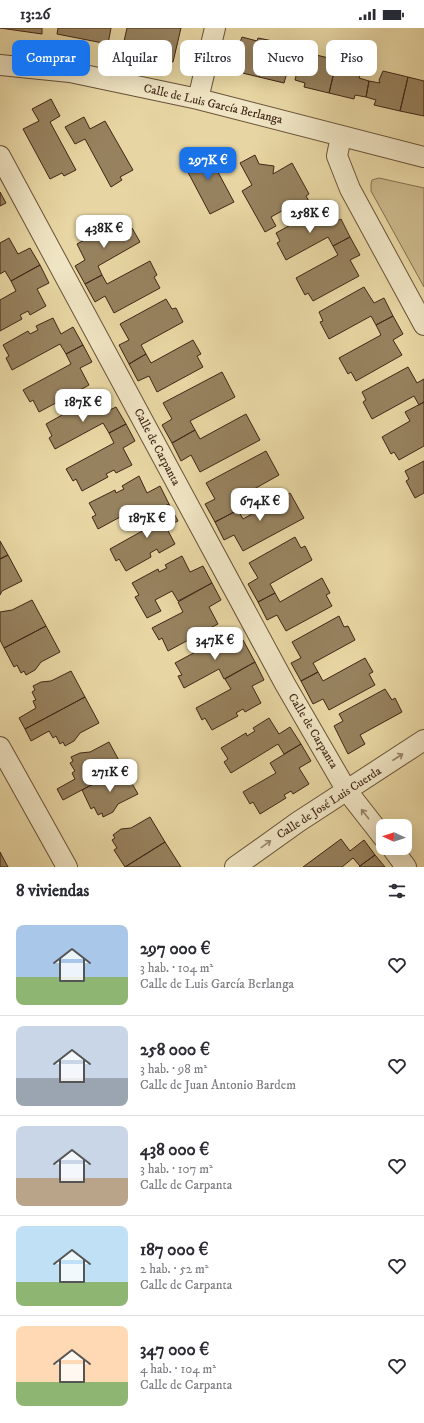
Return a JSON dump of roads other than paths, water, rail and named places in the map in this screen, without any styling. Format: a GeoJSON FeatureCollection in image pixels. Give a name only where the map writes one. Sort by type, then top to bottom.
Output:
{"type":"FeatureCollection","features":[{"type":"Feature","properties":{"kind":"street"},"geometry":{"type":"LineString","coordinates":[[198,99],[215,28]]}},
{"type":"Feature","properties":{"kind":"street","name":"Calle de Luis García Berlanga"},"geometry":{"type":"LineString","coordinates":[[0,65],[70,72],[198,99],[424,157]]}},
{"type":"Feature","properties":{"kind":"street"},"geometry":{"type":"LineString","coordinates":[[341,136],[337,156],[350,189],[424,325]]}},
{"type":"Feature","properties":{"kind":"street","name":"Calle de Carpanta"},"geometry":{"type":"LineString","coordinates":[[0,156],[281,677],[347,790],[376,828]]}},
{"type":"Feature","properties":{"kind":"street","name":"Calle de José Luis Cuerda"},"geometry":{"type":"LineString","coordinates":[[235,867],[298,822],[424,740]]}},
{"type":"Feature","properties":{"kind":"street"},"geometry":{"type":"LineString","coordinates":[[0,747],[67,867]]}},
{"type":"Feature","properties":{"kind":"street"},"geometry":{"type":"LineString","coordinates":[[397,855],[406,867]]}}]}
